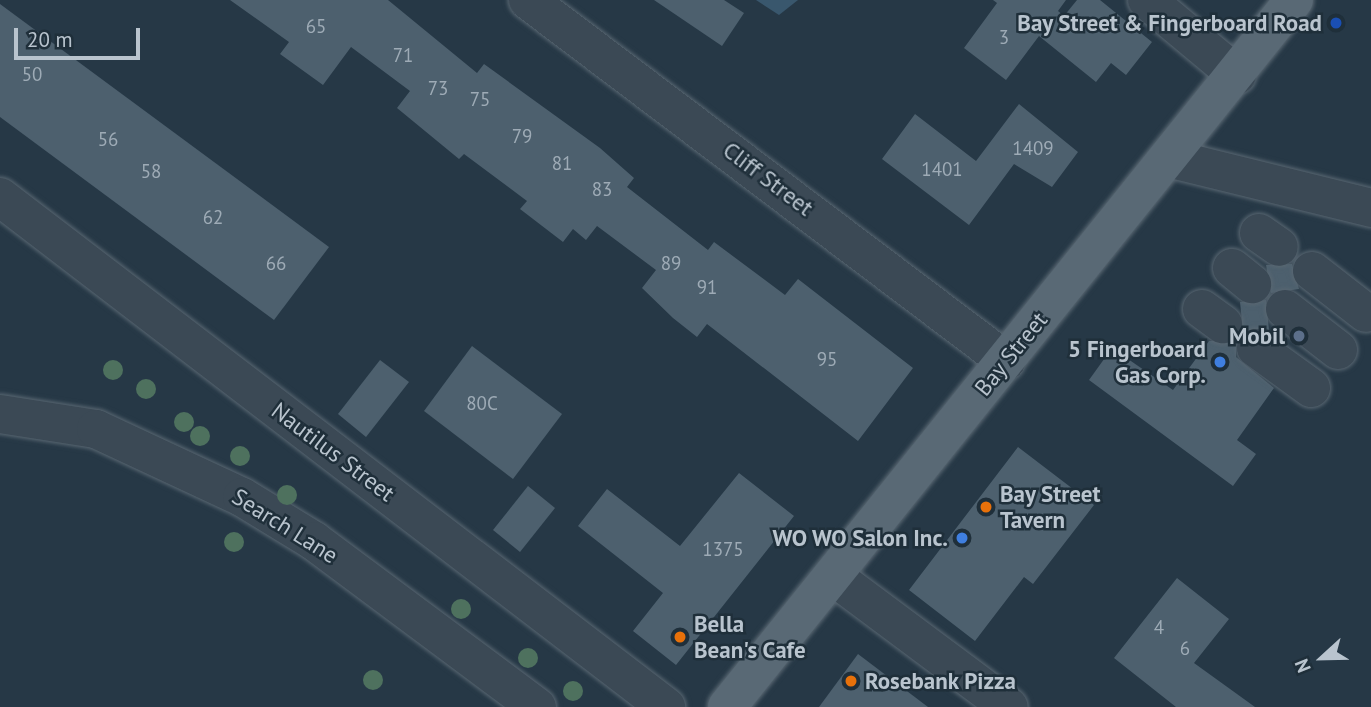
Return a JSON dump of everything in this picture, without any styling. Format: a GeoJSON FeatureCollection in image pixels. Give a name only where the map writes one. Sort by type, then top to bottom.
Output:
{"type":"FeatureCollection","features":[{"type":"Feature","properties":{"kind":"main road","name":"Bay Street"},"geometry":{"type":"LineString","coordinates":[[727,707],[1172,159],[1294,0]]}},
{"type":"Feature","properties":{"kind":"street","name":"Cliff Street"},"geometry":{"type":"LineString","coordinates":[[528,0],[1006,361]]}},
{"type":"Feature","properties":{"kind":"street"},"geometry":{"type":"LineString","coordinates":[[1147,0],[1237,75]]}},
{"type":"Feature","properties":{"kind":"street"},"geometry":{"type":"LineString","coordinates":[[1172,159],[1371,208]]}},
{"type":"Feature","properties":{"kind":"street","name":"Nautilus Street"},"geometry":{"type":"LineString","coordinates":[[0,197],[666,707]]}},
{"type":"Feature","properties":{"kind":"street"},"geometry":{"type":"LineString","coordinates":[[1312,271],[1366,313]]}},
{"type":"Feature","properties":{"kind":"street"},"geometry":{"type":"LineString","coordinates":[[1285,309],[1338,350]]}},
{"type":"Feature","properties":{"kind":"street"},"geometry":{"type":"LineString","coordinates":[[1256,348],[1311,387]]}},
{"type":"Feature","properties":{"kind":"street","name":"Search Lane"},"geometry":{"type":"LineString","coordinates":[[0,414],[96,429],[242,497],[314,541],[537,707]]}},
{"type":"Feature","properties":{"kind":"street"},"geometry":{"type":"LineString","coordinates":[[833,576],[1009,707]]}},
{"type":"Feature","properties":{"kind":"water"},"geometry":{"type":"Polygon","coordinates":[[[756,0],[798,0],[779,15],[756,0]]]}},
{"type":"Feature","properties":{"kind":"building"},"geometry":{"type":"Polygon","coordinates":[[[230,0],[388,0],[477,73],[484,64],[600,148],[634,178],[627,187],[708,250],[714,242],[785,295],[798,279],[913,368],[858,441],[707,324],[697,337],[673,318],[642,288],[656,270],[597,226],[586,240],[573,229],[563,242],[520,209],[527,201],[464,154],[459,159],[397,108],[410,91],[351,47],[323,85],[280,54],[289,42],[230,0]]]}},
{"type":"Feature","properties":{"kind":"building"},"geometry":{"type":"Polygon","coordinates":[[[654,0],[724,0],[744,13],[722,46],[654,0]]]}},
{"type":"Feature","properties":{"kind":"building"},"geometry":{"type":"Polygon","coordinates":[[[993,0],[1066,0],[1058,11],[1064,16],[1077,0],[1100,0],[1152,42],[1126,75],[1111,63],[1096,82],[1039,36],[1006,80],[964,48],[997,3],[993,0]]]}},
{"type":"Feature","properties":{"kind":"building"},"geometry":{"type":"Polygon","coordinates":[[[0,4],[329,247],[274,320],[0,117],[0,4]]]}},
{"type":"Feature","properties":{"kind":"building"},"geometry":{"type":"Polygon","coordinates":[[[1019,104],[1078,152],[1052,187],[1014,164],[969,225],[882,159],[915,114],[976,161],[1019,104]]]}},
{"type":"Feature","properties":{"kind":"building"},"geometry":{"type":"Polygon","coordinates":[[[1292,264],[1299,289],[1271,293],[1266,265],[1292,264]]]}},
{"type":"Feature","properties":{"kind":"building"},"geometry":{"type":"Polygon","coordinates":[[[1266,300],[1269,330],[1243,331],[1240,302],[1266,300]]]}},
{"type":"Feature","properties":{"kind":"building"},"geometry":{"type":"Polygon","coordinates":[[[1209,341],[1236,341],[1236,357],[1274,388],[1237,440],[1256,454],[1233,486],[1089,380],[1112,348],[1173,390],[1209,341]]]}},
{"type":"Feature","properties":{"kind":"building"},"geometry":{"type":"Polygon","coordinates":[[[472,346],[562,414],[513,479],[424,411],[472,346]]]}},
{"type":"Feature","properties":{"kind":"building"},"geometry":{"type":"Polygon","coordinates":[[[380,360],[409,382],[366,437],[338,414],[380,360]]]}},
{"type":"Feature","properties":{"kind":"building"},"geometry":{"type":"Polygon","coordinates":[[[1018,447],[1094,505],[1033,584],[1024,577],[975,641],[909,590],[1018,447]]]}},
{"type":"Feature","properties":{"kind":"building"},"geometry":{"type":"Polygon","coordinates":[[[739,473],[794,516],[676,665],[633,631],[663,593],[578,526],[607,489],[680,546],[739,473]]]}},
{"type":"Feature","properties":{"kind":"building"},"geometry":{"type":"Polygon","coordinates":[[[528,486],[555,508],[520,552],[493,530],[528,486]]]}},
{"type":"Feature","properties":{"kind":"building"},"geometry":{"type":"Polygon","coordinates":[[[1177,578],[1229,619],[1194,663],[1255,707],[1176,707],[1114,658],[1177,578]]]}},
{"type":"Feature","properties":{"kind":"building"},"geometry":{"type":"Polygon","coordinates":[[[858,654],[928,707],[819,707],[858,654]]]}},
{"type":"Feature","properties":{"kind":"place","name":"Bay Street & Fingerboard Road"},"geometry":{"type":"Point","coordinates":[1336,23]}},
{"type":"Feature","properties":{"kind":"place","name":"Mobil"},"geometry":{"type":"Point","coordinates":[1299,336]}},
{"type":"Feature","properties":{"kind":"place","name":"5 Fingerboard Gas Corp."},"geometry":{"type":"Point","coordinates":[1220,362]}},
{"type":"Feature","properties":{"kind":"place","name":"Bay Street Tavern"},"geometry":{"type":"Point","coordinates":[986,507]}},
{"type":"Feature","properties":{"kind":"place","name":"WO WO Salon Inc."},"geometry":{"type":"Point","coordinates":[962,538]}},
{"type":"Feature","properties":{"kind":"place","name":"Bella Bean's Cafe"},"geometry":{"type":"Point","coordinates":[680,637]}},
{"type":"Feature","properties":{"kind":"place","name":"Rosebank Pizza"},"geometry":{"type":"Point","coordinates":[851,681]}}]}
